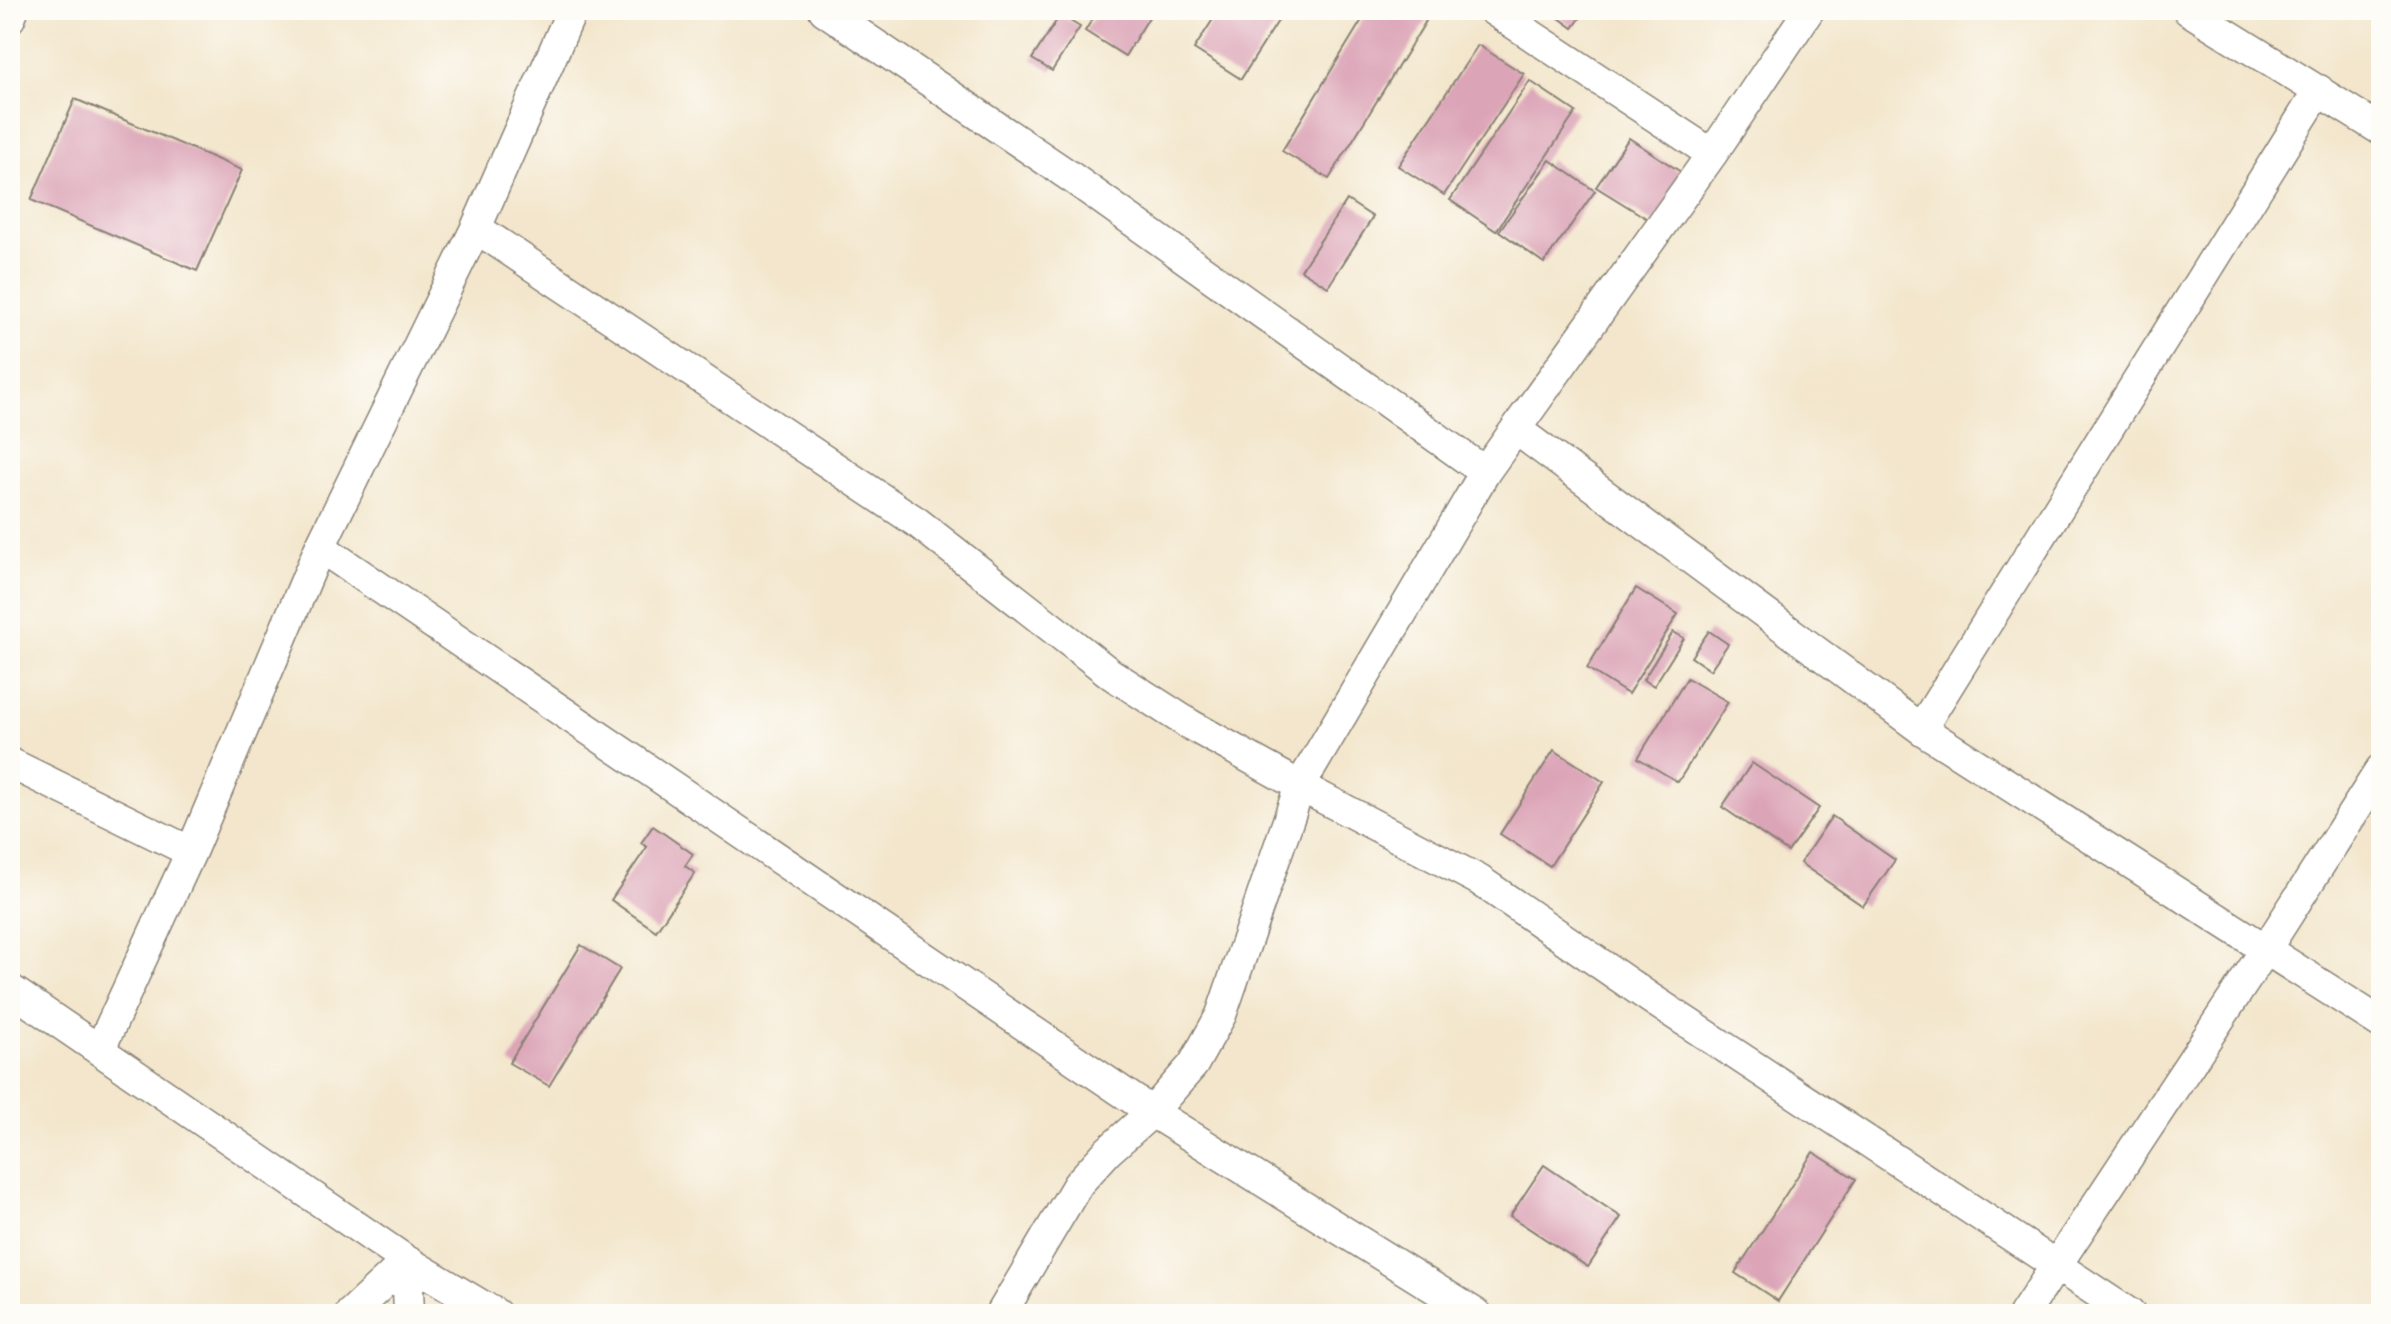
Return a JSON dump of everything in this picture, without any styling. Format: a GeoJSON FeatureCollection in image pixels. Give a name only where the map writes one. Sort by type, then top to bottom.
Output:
{"type":"FeatureCollection","features":[{"type":"Feature","properties":{"kind":"street"},"geometry":{"type":"LineString","coordinates":[[10,18],[13,10]]}},
{"type":"Feature","properties":{"kind":"street"},"geometry":{"type":"LineString","coordinates":[[100,1049],[191,852],[320,547],[476,228],[572,10]]}},
{"type":"Feature","properties":{"kind":"street"},"geometry":{"type":"LineString","coordinates":[[824,10],[1071,177],[1485,472]]}},
{"type":"Feature","properties":{"kind":"street"},"geometry":{"type":"LineString","coordinates":[[1493,10],[1712,154]]}},
{"type":"Feature","properties":{"kind":"street"},"geometry":{"type":"LineString","coordinates":[[1001,1314],[1078,1184],[1108,1151],[1152,1112],[1193,1065],[1221,1015],[1300,786],[1485,472],[1712,154],[1809,10]]}},
{"type":"Feature","properties":{"kind":"street"},"geometry":{"type":"LineString","coordinates":[[2188,10],[2381,130]]}},
{"type":"Feature","properties":{"kind":"street"},"geometry":{"type":"LineString","coordinates":[[1921,729],[2319,90]]}},
{"type":"Feature","properties":{"kind":"street"},"geometry":{"type":"LineString","coordinates":[[476,228],[918,523],[1111,674],[1189,724],[1479,880],[1650,998],[2130,1314]]}},
{"type":"Feature","properties":{"kind":"street"},"geometry":{"type":"LineString","coordinates":[[1517,430],[1921,729],[2381,1023]]}},
{"type":"Feature","properties":{"kind":"street"},"geometry":{"type":"LineString","coordinates":[[320,547],[1152,1112],[1476,1314]]}},
{"type":"Feature","properties":{"kind":"street"},"geometry":{"type":"LineString","coordinates":[[10,763],[191,852]]}},
{"type":"Feature","properties":{"kind":"street"},"geometry":{"type":"LineString","coordinates":[[2024,1314],[2266,949],[2381,769]]}},
{"type":"Feature","properties":{"kind":"street"},"geometry":{"type":"LineString","coordinates":[[10,989],[407,1261],[496,1314]]}},
{"type":"Feature","properties":{"kind":"street"},"geometry":{"type":"LineString","coordinates":[[350,1314],[407,1261]]}},
{"type":"Feature","properties":{"kind":"street"},"geometry":{"type":"LineString","coordinates":[[407,1261],[409,1314]]}},
{"type":"Feature","properties":{"kind":"building"},"geometry":{"type":"Polygon","coordinates":[[[1098,10],[1145,10],[1151,14],[1125,56],[1085,31],[1098,10]]]}},
{"type":"Feature","properties":{"kind":"building"},"geometry":{"type":"Polygon","coordinates":[[[1219,10],[1285,10],[1241,79],[1194,49],[1219,10]]]}},
{"type":"Feature","properties":{"kind":"building"},"geometry":{"type":"Polygon","coordinates":[[[1368,10],[1407,10],[1426,21],[1329,179],[1282,151],[1368,10]]]}},
{"type":"Feature","properties":{"kind":"building"},"geometry":{"type":"Polygon","coordinates":[[[1548,10],[1586,10],[1573,28],[1548,10]]]}},
{"type":"Feature","properties":{"kind":"building"},"geometry":{"type":"Polygon","coordinates":[[[1060,15],[1080,27],[1052,71],[1032,59],[1060,15]]]}},
{"type":"Feature","properties":{"kind":"building"},"geometry":{"type":"Polygon","coordinates":[[[1478,45],[1524,74],[1444,195],[1398,166],[1478,45]]]}},
{"type":"Feature","properties":{"kind":"building"},"geometry":{"type":"Polygon","coordinates":[[[1530,81],[1576,112],[1496,231],[1450,200],[1530,81]]]}},
{"type":"Feature","properties":{"kind":"building"},"geometry":{"type":"Polygon","coordinates":[[[75,99],[242,170],[197,271],[31,200],[75,99]]]}},
{"type":"Feature","properties":{"kind":"building"},"geometry":{"type":"Polygon","coordinates":[[[1629,138],[1687,176],[1654,223],[1596,187],[1629,138]]]}},
{"type":"Feature","properties":{"kind":"building"},"geometry":{"type":"Polygon","coordinates":[[[1550,160],[1595,191],[1544,263],[1499,231],[1550,160]]]}},
{"type":"Feature","properties":{"kind":"building"},"geometry":{"type":"Polygon","coordinates":[[[1347,200],[1373,217],[1328,287],[1301,270],[1347,200]]]}},
{"type":"Feature","properties":{"kind":"building"},"geometry":{"type":"Polygon","coordinates":[[[1636,588],[1678,614],[1628,694],[1587,668],[1636,588]]]}},
{"type":"Feature","properties":{"kind":"building"},"geometry":{"type":"Polygon","coordinates":[[[1709,631],[1728,644],[1710,670],[1691,657],[1709,631]]]}},
{"type":"Feature","properties":{"kind":"building"},"geometry":{"type":"Polygon","coordinates":[[[1673,632],[1684,638],[1654,686],[1643,680],[1673,632]]]}},
{"type":"Feature","properties":{"kind":"building"},"geometry":{"type":"Polygon","coordinates":[[[1687,678],[1728,702],[1678,782],[1638,758],[1687,678]]]}},
{"type":"Feature","properties":{"kind":"building"},"geometry":{"type":"Polygon","coordinates":[[[1554,750],[1604,782],[1550,866],[1500,834],[1554,750]]]}},
{"type":"Feature","properties":{"kind":"building"},"geometry":{"type":"Polygon","coordinates":[[[1752,763],[1819,808],[1788,852],[1722,807],[1752,763]]]}},
{"type":"Feature","properties":{"kind":"building"},"geometry":{"type":"Polygon","coordinates":[[[1832,816],[1895,860],[1863,906],[1800,863],[1832,816]]]}},
{"type":"Feature","properties":{"kind":"building"},"geometry":{"type":"Polygon","coordinates":[[[653,826],[693,854],[685,866],[695,873],[656,931],[611,900],[647,847],[641,843],[653,826]]]}},
{"type":"Feature","properties":{"kind":"building"},"geometry":{"type":"Polygon","coordinates":[[[581,945],[620,969],[549,1086],[509,1063],[581,945]]]}},
{"type":"Feature","properties":{"kind":"building"},"geometry":{"type":"Polygon","coordinates":[[[1813,1152],[1856,1179],[1778,1301],[1735,1273],[1813,1152]]]}},
{"type":"Feature","properties":{"kind":"building"},"geometry":{"type":"Polygon","coordinates":[[[1544,1165],[1621,1217],[1588,1267],[1510,1216],[1544,1165]]]}}]}
